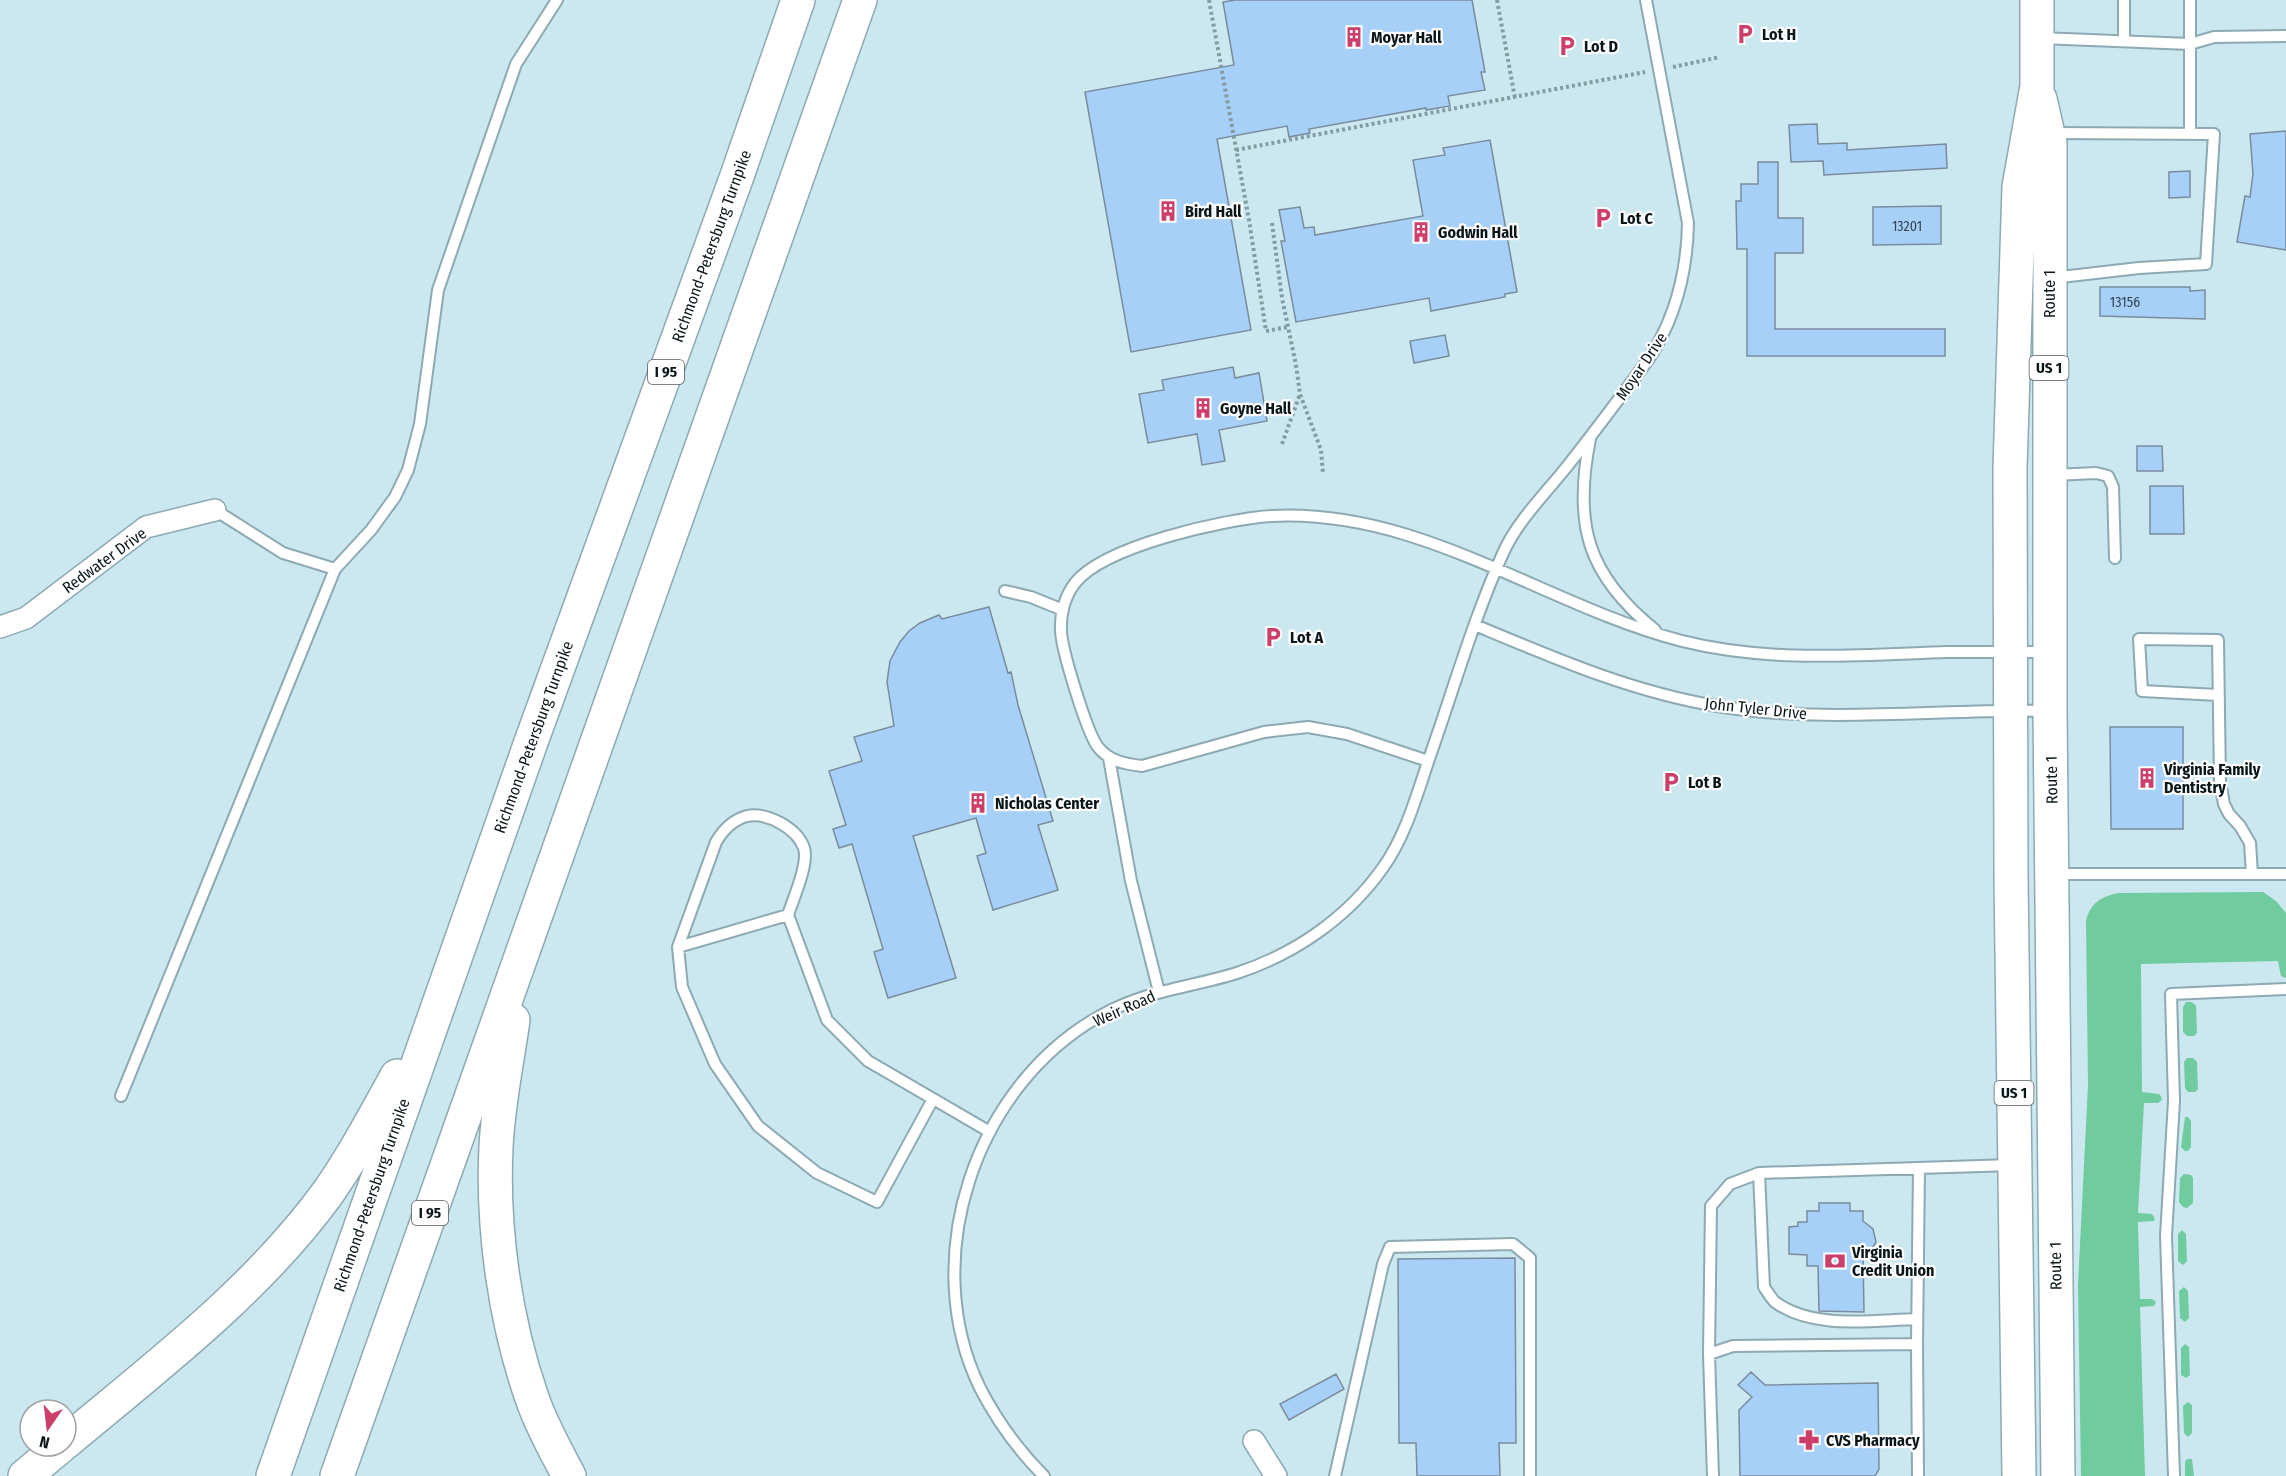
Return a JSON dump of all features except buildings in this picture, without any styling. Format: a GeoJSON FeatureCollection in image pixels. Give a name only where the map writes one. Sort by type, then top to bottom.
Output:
{"type":"FeatureCollection","features":[{"type":"Feature","properties":{"kind":"main road","name":"Richmond-Petersburg Turnpike"},"geometry":{"type":"LineString","coordinates":[[273,1476],[441,996],[737,176],[798,0]]}},
{"type":"Feature","properties":{"kind":"main road","name":"I 95"},"geometry":{"type":"LineString","coordinates":[[337,1476],[860,0]]}},
{"type":"Feature","properties":{"kind":"main road","name":"Route 1"},"geometry":{"type":"LineString","coordinates":[[2019,1476],[2010,710],[2010,468],[2019,187],[2037,86],[2037,0]]}},
{"type":"Feature","properties":{"kind":"main road","name":"Route 1"},"geometry":{"type":"LineString","coordinates":[[2037,86],[2050,134],[2049,711],[2058,1476]]}},
{"type":"Feature","properties":{"kind":"main road"},"geometry":{"type":"LineString","coordinates":[[523,949],[496,1146],[496,1206],[508,1310],[519,1359],[533,1400],[569,1476]]}},
{"type":"Feature","properties":{"kind":"main road"},"geometry":{"type":"LineString","coordinates":[[78,1432],[220,1311],[265,1268],[294,1235],[327,1193],[366,1131],[441,996]]}},
{"type":"Feature","properties":{"kind":"main road"},"geometry":{"type":"LineString","coordinates":[[25,1476],[47,1458]]}},
{"type":"Feature","properties":{"kind":"street","name":"Redwater Drive"},"geometry":{"type":"LineString","coordinates":[[0,627],[26,618],[146,527],[215,510]]}},
{"type":"Feature","properties":{"kind":"street"},"geometry":{"type":"LineString","coordinates":[[1254,1441],[1276,1476]]}},
{"type":"Feature","properties":{"kind":"lane"},"geometry":{"type":"LineString","coordinates":[[121,1096],[335,568],[371,530],[394,497],[408,470],[420,424],[438,290],[516,64],[557,0]]}},
{"type":"Feature","properties":{"kind":"lane","name":"Moyar Drive"},"geometry":{"type":"LineString","coordinates":[[1475,625],[1512,535],[1659,343],[1670,321],[1683,279],[1688,252],[1689,223],[1646,0]]}},
{"type":"Feature","properties":{"kind":"lane"},"geometry":{"type":"LineString","coordinates":[[2124,0],[2124,41]]}},
{"type":"Feature","properties":{"kind":"lane"},"geometry":{"type":"LineString","coordinates":[[2190,0],[2190,134]]}},
{"type":"Feature","properties":{"kind":"lane"},"geometry":{"type":"LineString","coordinates":[[2037,38],[2190,44],[2214,37],[2286,36]]}},
{"type":"Feature","properties":{"kind":"lane"},"geometry":{"type":"LineString","coordinates":[[2049,278],[2139,268],[2206,264],[2214,134],[2050,134]]}},
{"type":"Feature","properties":{"kind":"lane"},"geometry":{"type":"LineString","coordinates":[[1590,436],[1583,473],[1582,507],[1595,558],[1614,591],[1625,604],[1660,634]]}},
{"type":"Feature","properties":{"kind":"lane"},"geometry":{"type":"LineString","coordinates":[[2049,475],[2096,473],[2109,476],[2113,487],[2115,558]]}},
{"type":"Feature","properties":{"kind":"lane"},"geometry":{"type":"LineString","coordinates":[[215,510],[283,553],[335,568]]}},
{"type":"Feature","properties":{"kind":"lane"},"geometry":{"type":"LineString","coordinates":[[1428,761],[1347,734],[1308,727],[1264,732],[1142,766],[1125,764],[1109,758],[1097,746],[1088,728],[1063,646],[1061,632],[1063,610],[1076,582],[1098,565],[1135,548],[1183,531],[1226,521],[1272,516],[1343,520],[1371,525],[1444,546],[1609,618],[1683,641],[1745,652],[1832,656],[2049,652]]}},
{"type":"Feature","properties":{"kind":"lane"},"geometry":{"type":"LineString","coordinates":[[1005,591],[1031,597],[1063,610]]}},
{"type":"Feature","properties":{"kind":"lane","name":"John Tyler Drive"},"geometry":{"type":"LineString","coordinates":[[1475,625],[1584,670],[1653,693],[1719,707],[1792,714],[2049,711]]}},
{"type":"Feature","properties":{"kind":"lane","name":"Weir Road"},"geometry":{"type":"LineString","coordinates":[[1044,1476],[1024,1456],[998,1421],[979,1386],[965,1348],[958,1310],[954,1267],[958,1223],[969,1182],[983,1145],[1009,1099],[1026,1076],[1071,1035],[1099,1016],[1134,1000],[1238,972],[1275,958],[1337,918],[1362,895],[1384,866],[1401,836],[1475,625]]}},
{"type":"Feature","properties":{"kind":"lane"},"geometry":{"type":"LineString","coordinates":[[2218,695],[2142,691],[2139,639],[2218,640],[2220,781],[2224,804],[2250,843],[2252,874]]}},
{"type":"Feature","properties":{"kind":"lane"},"geometry":{"type":"LineString","coordinates":[[1109,758],[1131,881],[1159,992]]}},
{"type":"Feature","properties":{"kind":"lane"},"geometry":{"type":"LineString","coordinates":[[933,1099],[877,1202],[817,1173],[758,1126],[715,1064],[682,987],[678,947],[716,842],[722,831],[732,823],[747,816],[762,817],[781,823],[795,835],[804,849],[803,868],[788,915],[827,1020],[868,1061],[990,1132]]}},
{"type":"Feature","properties":{"kind":"lane"},"geometry":{"type":"LineString","coordinates":[[2052,874],[2286,874]]}},
{"type":"Feature","properties":{"kind":"lane"},"geometry":{"type":"LineString","coordinates":[[678,947],[788,915]]}},
{"type":"Feature","properties":{"kind":"lane"},"geometry":{"type":"LineString","coordinates":[[2174,1476],[2166,1236],[2174,1101],[2171,994],[2286,989]]}},
{"type":"Feature","properties":{"kind":"lane"},"geometry":{"type":"LineString","coordinates":[[1713,1476],[1709,1354],[1711,1206],[1730,1184],[1759,1173],[2015,1165]]}},
{"type":"Feature","properties":{"kind":"lane"},"geometry":{"type":"LineString","coordinates":[[1918,1476],[1919,1168]]}},
{"type":"Feature","properties":{"kind":"lane"},"geometry":{"type":"LineString","coordinates":[[1759,1173],[1764,1287],[1774,1301],[1799,1314],[1815,1318],[1833,1320],[1917,1319]]}},
{"type":"Feature","properties":{"kind":"lane"},"geometry":{"type":"LineString","coordinates":[[1335,1476],[1383,1264],[1390,1247],[1513,1244],[1530,1258],[1530,1476]]}},
{"type":"Feature","properties":{"kind":"lane"},"geometry":{"type":"LineString","coordinates":[[1709,1354],[1733,1346],[1917,1344]]}},
{"type":"Feature","properties":{"kind":"path"},"geometry":{"type":"LineString","coordinates":[[1209,0],[1266,331],[1288,327]]}},
{"type":"Feature","properties":{"kind":"path"},"geometry":{"type":"LineString","coordinates":[[1497,0],[1515,98]]}},
{"type":"Feature","properties":{"kind":"path"},"geometry":{"type":"LineString","coordinates":[[1236,150],[1720,57]]}},
{"type":"Feature","properties":{"kind":"path"},"geometry":{"type":"LineString","coordinates":[[1272,223],[1300,394],[1322,450],[1323,473]]}},
{"type":"Feature","properties":{"kind":"path"},"geometry":{"type":"LineString","coordinates":[[1282,444],[1300,394]]}},
{"type":"Feature","properties":{"kind":"green space"},"geometry":{"type":"Polygon","coordinates":[[[2263,892],[2276,901],[2286,913],[2286,978],[2281,976],[2278,961],[2141,964],[2142,1092],[2159,1094],[2162,1100],[2158,1103],[2144,1103],[2138,1213],[2152,1214],[2155,1219],[2138,1222],[2140,1299],[2152,1299],[2156,1302],[2154,1306],[2140,1307],[2145,1476],[2081,1476],[2078,1285],[2088,1085],[2086,921],[2090,909],[2098,901],[2119,893],[2263,892]]]}},
{"type":"Feature","properties":{"kind":"green space"},"geometry":{"type":"Polygon","coordinates":[[[2186,1002],[2192,1002],[2196,1006],[2197,1033],[2194,1036],[2187,1036],[2183,1032],[2183,1007],[2186,1002]]]}},
{"type":"Feature","properties":{"kind":"green space"},"geometry":{"type":"Polygon","coordinates":[[[2187,1058],[2193,1058],[2197,1062],[2198,1089],[2195,1092],[2188,1092],[2185,1088],[2184,1062],[2187,1058]]]}},
{"type":"Feature","properties":{"kind":"green space"},"geometry":{"type":"Polygon","coordinates":[[[2185,1117],[2191,1121],[2191,1147],[2188,1151],[2181,1147],[2185,1117]]]}},
{"type":"Feature","properties":{"kind":"green space"},"geometry":{"type":"Polygon","coordinates":[[[2184,1174],[2191,1175],[2193,1178],[2193,1203],[2187,1208],[2179,1202],[2180,1178],[2184,1174]]]}},
{"type":"Feature","properties":{"kind":"green space"},"geometry":{"type":"Polygon","coordinates":[[[2182,1230],[2186,1234],[2187,1261],[2183,1265],[2178,1261],[2178,1234],[2182,1230]]]}},
{"type":"Feature","properties":{"kind":"green space"},"geometry":{"type":"Polygon","coordinates":[[[2184,1287],[2188,1291],[2189,1318],[2185,1322],[2180,1318],[2179,1291],[2184,1287]]]}},
{"type":"Feature","properties":{"kind":"green space"},"geometry":{"type":"Polygon","coordinates":[[[2185,1344],[2189,1347],[2190,1375],[2186,1378],[2181,1375],[2181,1348],[2185,1344]]]}},
{"type":"Feature","properties":{"kind":"green space"},"geometry":{"type":"Polygon","coordinates":[[[2188,1402],[2192,1405],[2192,1433],[2188,1437],[2184,1433],[2183,1406],[2188,1402]]]}},
{"type":"Feature","properties":{"kind":"green space"},"geometry":{"type":"Polygon","coordinates":[[[2187,1459],[2192,1459],[2194,1476],[2185,1476],[2187,1459]]]}},
{"type":"Feature","properties":{"kind":"place","name":"Lot H"},"geometry":{"type":"Point","coordinates":[1745,34]}},
{"type":"Feature","properties":{"kind":"place","name":"Moyar Hall"},"geometry":{"type":"Point","coordinates":[1354,37]}},
{"type":"Feature","properties":{"kind":"place","name":"Lot D"},"geometry":{"type":"Point","coordinates":[1567,46]}},
{"type":"Feature","properties":{"kind":"place","name":"Bird Hall"},"geometry":{"type":"Point","coordinates":[1168,211]}},
{"type":"Feature","properties":{"kind":"place","name":"Lot C"},"geometry":{"type":"Point","coordinates":[1603,218]}},
{"type":"Feature","properties":{"kind":"place","name":"Godwin Hall"},"geometry":{"type":"Point","coordinates":[1421,232]}},
{"type":"Feature","properties":{"kind":"place","name":"Goyne Hall"},"geometry":{"type":"Point","coordinates":[1203,408]}},
{"type":"Feature","properties":{"kind":"place","name":"Lot A"},"geometry":{"type":"Point","coordinates":[1273,637]}},
{"type":"Feature","properties":{"kind":"place","name":"Virginia Family Dentistry"},"geometry":{"type":"Point","coordinates":[2147,778]}},
{"type":"Feature","properties":{"kind":"place","name":"Lot B"},"geometry":{"type":"Point","coordinates":[1671,782]}},
{"type":"Feature","properties":{"kind":"place","name":"Nicholas Center"},"geometry":{"type":"Point","coordinates":[978,803]}},
{"type":"Feature","properties":{"kind":"place","name":"Virginia Credit Union"},"geometry":{"type":"Point","coordinates":[1835,1261]}},
{"type":"Feature","properties":{"kind":"place","name":"CVS Pharmacy"},"geometry":{"type":"Point","coordinates":[1809,1440]}}]}
